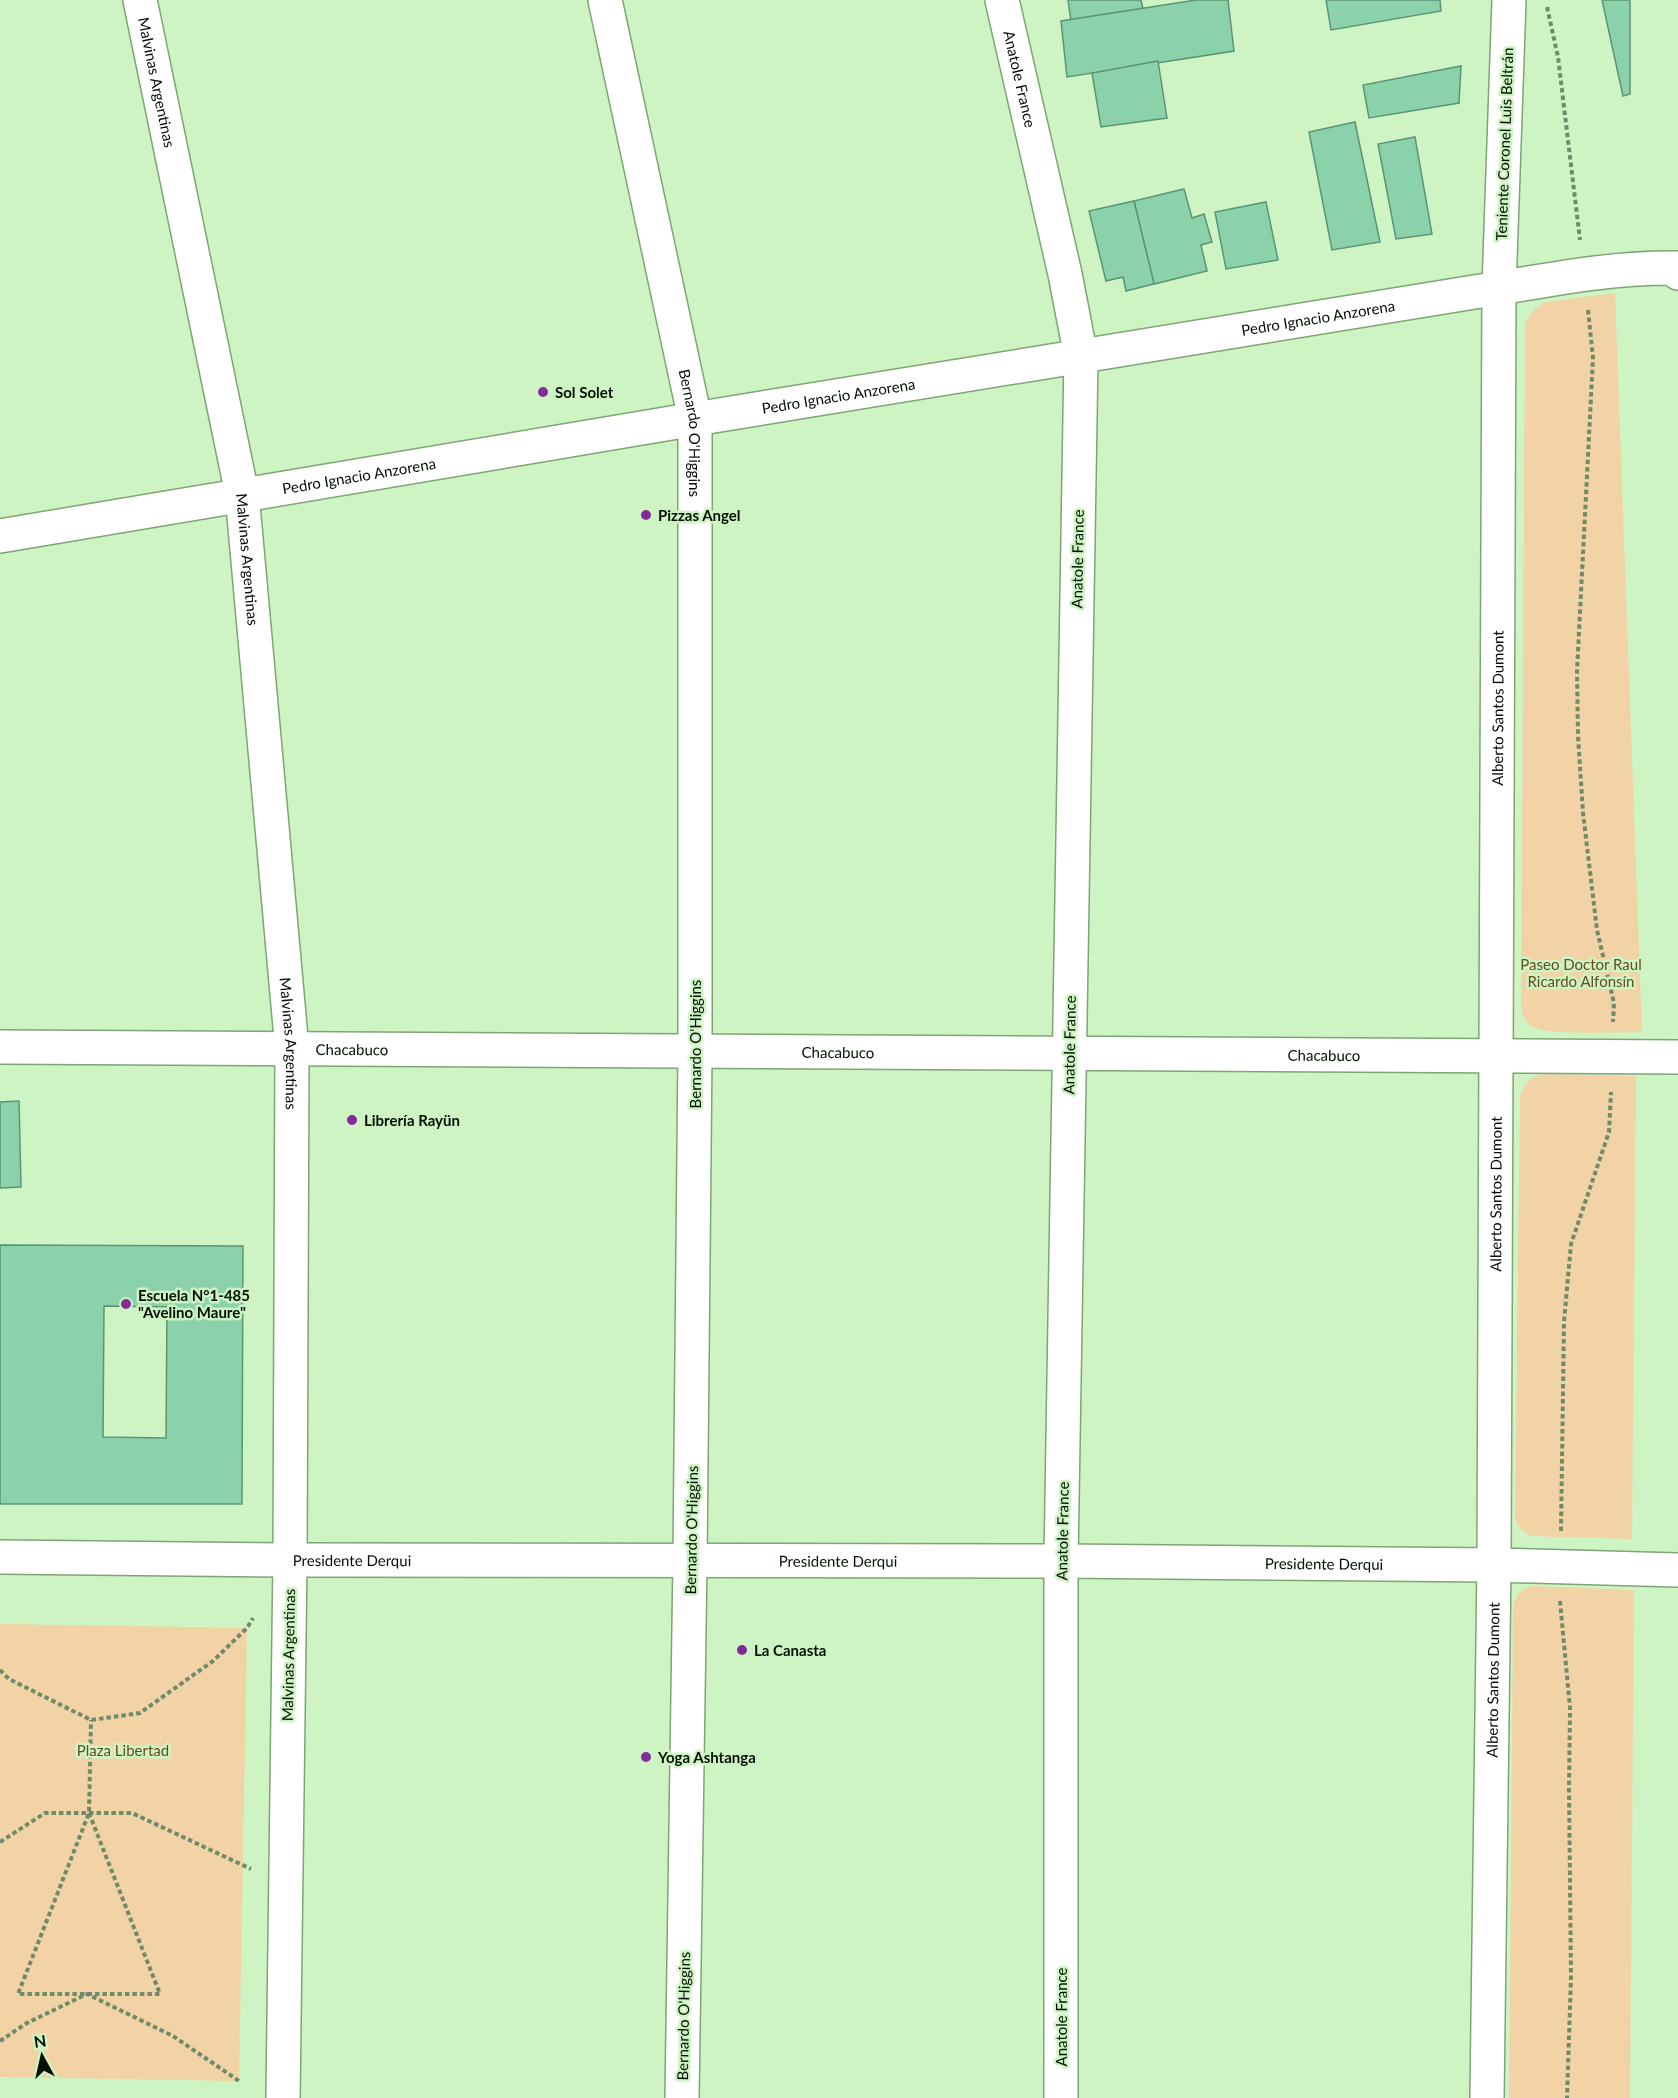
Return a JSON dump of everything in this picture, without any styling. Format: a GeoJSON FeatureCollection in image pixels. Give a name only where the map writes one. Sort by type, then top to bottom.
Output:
{"type":"FeatureCollection","features":[{"type":"Feature","properties":{"kind":"street","name":"Malvinas Argentinas"},"geometry":{"type":"LineString","coordinates":[[140,0],[242,494],[292,1049],[290,1560],[284,2098]]}},
{"type":"Feature","properties":{"kind":"street","name":"Bernardo O'Higgins"},"geometry":{"type":"LineString","coordinates":[[605,0],[695,419],[695,1050],[682,2098]]}},
{"type":"Feature","properties":{"kind":"street","name":"Anatole France"},"geometry":{"type":"LineString","coordinates":[[1002,0],[1065,274],[1081,357],[1061,1561],[1061,2098]]}},
{"type":"Feature","properties":{"kind":"street","name":"Teniente Coronel Luis Beltrán"},"geometry":{"type":"LineString","coordinates":[[1499,288],[1509,0]]}},
{"type":"Feature","properties":{"kind":"street","name":"Pedro Ignacio Anzorena"},"geometry":{"type":"LineString","coordinates":[[0,536],[695,419],[1584,274],[1637,268],[1678,270]]}},
{"type":"Feature","properties":{"kind":"street","name":"Alberto Santos Dumont"},"geometry":{"type":"LineString","coordinates":[[1487,2098],[1494,1565],[1499,288]]}},
{"type":"Feature","properties":{"kind":"street","name":"Chacabuco"},"geometry":{"type":"LineString","coordinates":[[0,1047],[1678,1057]]}},
{"type":"Feature","properties":{"kind":"street","name":"Presidente Derqui"},"geometry":{"type":"LineString","coordinates":[[0,1557],[290,1560],[1061,1561],[1494,1565],[1678,1570]]}},
{"type":"Feature","properties":{"kind":"path"},"geometry":{"type":"LineString","coordinates":[[1545,0],[1558,57],[1593,358],[1577,671],[1578,736],[1583,813],[1597,930],[1614,1003],[1610,1132],[1571,1244],[1564,1322],[1563,1494],[1560,1567],[1563,1647],[1570,1708],[1571,1977],[1567,2098]]}},
{"type":"Feature","properties":{"kind":"path"},"geometry":{"type":"LineString","coordinates":[[0,1670],[9,1679],[91,1719],[140,1713],[213,1661],[247,1628],[259,1609]]}},
{"type":"Feature","properties":{"kind":"path"},"geometry":{"type":"LineString","coordinates":[[89,1813],[160,1994],[18,1994],[89,1813],[91,1719]]}},
{"type":"Feature","properties":{"kind":"path"},"geometry":{"type":"LineString","coordinates":[[0,1842],[45,1813],[132,1813],[242,1866],[285,1880]]}},
{"type":"Feature","properties":{"kind":"path"},"geometry":{"type":"LineString","coordinates":[[0,2041],[27,2023],[87,1994]]}},
{"type":"Feature","properties":{"kind":"path"},"geometry":{"type":"LineString","coordinates":[[87,1994],[172,2036],[239,2081]]}},
{"type":"Feature","properties":{"kind":"green space","name":"Paseo Doctor Raul Ricardo Alfonsín"},"geometry":{"type":"Polygon","coordinates":[[[1615,293],[1642,1032],[1555,1032],[1530,1025],[1521,1008],[1525,324],[1535,309],[1545,302],[1615,293]]]}},
{"type":"Feature","properties":{"kind":"green space"},"geometry":{"type":"Polygon","coordinates":[[[1545,1074],[1636,1076],[1632,1539],[1531,1536],[1520,1529],[1515,1518],[1520,1097],[1528,1081],[1545,1074]]]}},
{"type":"Feature","properties":{"kind":"green space"},"geometry":{"type":"Polygon","coordinates":[[[1534,1586],[1634,1590],[1630,2098],[1509,2098],[1513,1612],[1518,1594],[1534,1586]]]}},
{"type":"Feature","properties":{"kind":"green space","name":"Plaza Libertad"},"geometry":{"type":"Polygon","coordinates":[[[0,1624],[247,1628],[239,2081],[0,2077],[0,1624]]]}},
{"type":"Feature","properties":{"kind":"building"},"geometry":{"type":"Polygon","coordinates":[[[1068,0],[1141,0],[1143,9],[1071,21],[1068,0]]]}},
{"type":"Feature","properties":{"kind":"building"},"geometry":{"type":"Polygon","coordinates":[[[1196,0],[1228,0],[1234,51],[1067,77],[1061,21],[1196,0]]]}},
{"type":"Feature","properties":{"kind":"building"},"geometry":{"type":"Polygon","coordinates":[[[1326,0],[1440,0],[1441,11],[1331,30],[1326,0]]]}},
{"type":"Feature","properties":{"kind":"building"},"geometry":{"type":"Polygon","coordinates":[[[1602,0],[1630,0],[1630,94],[1623,96],[1602,0]]]}},
{"type":"Feature","properties":{"kind":"building"},"geometry":{"type":"Polygon","coordinates":[[[1158,61],[1167,118],[1101,127],[1092,73],[1158,61]]]}},
{"type":"Feature","properties":{"kind":"building"},"geometry":{"type":"Polygon","coordinates":[[[1461,66],[1459,103],[1369,118],[1363,85],[1461,66]]]}},
{"type":"Feature","properties":{"kind":"building"},"geometry":{"type":"Polygon","coordinates":[[[1355,122],[1380,242],[1332,250],[1309,132],[1355,122]]]}},
{"type":"Feature","properties":{"kind":"building"},"geometry":{"type":"Polygon","coordinates":[[[1415,137],[1432,234],[1396,239],[1378,144],[1415,137]]]}},
{"type":"Feature","properties":{"kind":"building"},"geometry":{"type":"Polygon","coordinates":[[[1184,189],[1192,218],[1204,214],[1212,242],[1201,245],[1207,271],[1154,284],[1134,201],[1184,189]]]}},
{"type":"Feature","properties":{"kind":"building"},"geometry":{"type":"Polygon","coordinates":[[[1134,201],[1154,284],[1126,291],[1123,277],[1106,281],[1089,211],[1134,201]]]}},
{"type":"Feature","properties":{"kind":"building"},"geometry":{"type":"Polygon","coordinates":[[[1266,202],[1278,260],[1226,269],[1215,212],[1266,202]]]}},
{"type":"Feature","properties":{"kind":"building"},"geometry":{"type":"Polygon","coordinates":[[[19,1101],[21,1187],[0,1188],[0,1102],[19,1101]]]}},
{"type":"Feature","properties":{"kind":"building"},"geometry":{"type":"Polygon","coordinates":[[[0,1245],[243,1246],[242,1504],[0,1504],[0,1245]],[[104,1306],[103,1437],[166,1438],[167,1307],[104,1306]]]}},
{"type":"Feature","properties":{"kind":"place","name":"Sol Solet"},"geometry":{"type":"Point","coordinates":[543,392]}},
{"type":"Feature","properties":{"kind":"place","name":"Pizzas Angel"},"geometry":{"type":"Point","coordinates":[646,515]}},
{"type":"Feature","properties":{"kind":"place","name":"Librería Rayün"},"geometry":{"type":"Point","coordinates":[352,1120]}},
{"type":"Feature","properties":{"kind":"place","name":"Escuela N°1-485 \"Avelino Maure\""},"geometry":{"type":"Point","coordinates":[126,1304]}},
{"type":"Feature","properties":{"kind":"place","name":"La Canasta"},"geometry":{"type":"Point","coordinates":[742,1650]}},
{"type":"Feature","properties":{"kind":"place","name":"Yoga Ashtanga"},"geometry":{"type":"Point","coordinates":[646,1757]}}]}
